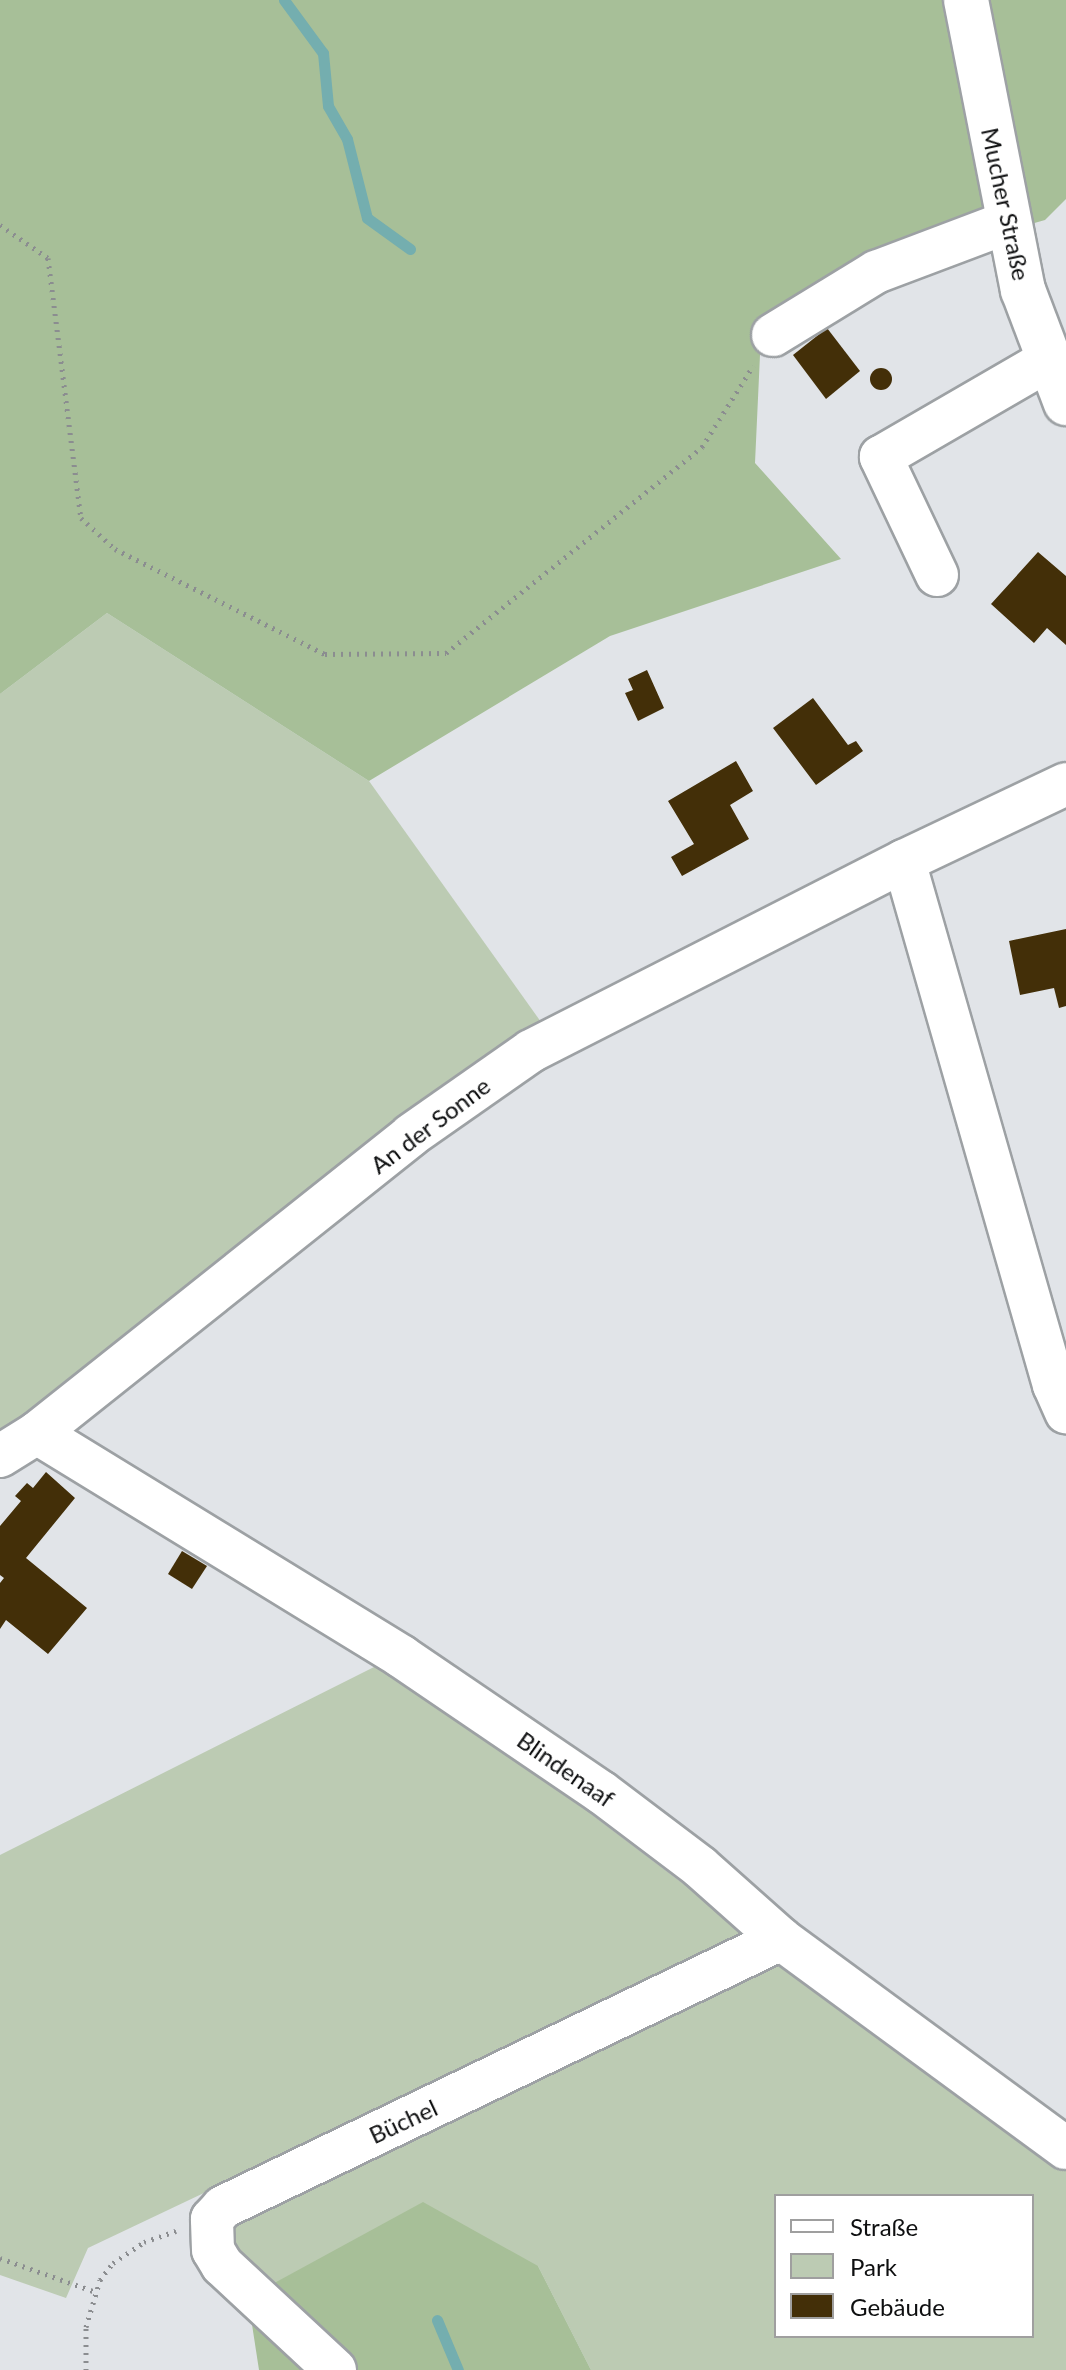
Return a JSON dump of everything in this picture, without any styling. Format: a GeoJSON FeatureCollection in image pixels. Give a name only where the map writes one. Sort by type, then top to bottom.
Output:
{"type":"FeatureCollection","features":[{"type":"Feature","properties":{"kind":"main road","name":"Mucher Straße"},"geometry":{"type":"LineString","coordinates":[[966,0],[1023,290],[1066,403]]}},
{"type":"Feature","properties":{"kind":"street"},"geometry":{"type":"LineString","coordinates":[[773,335],[876,272],[1008,222]]}},
{"type":"Feature","properties":{"kind":"street"},"geometry":{"type":"LineString","coordinates":[[937,575],[881,457],[1048,360]]}},
{"type":"Feature","properties":{"kind":"street","name":"An der Sonne"},"geometry":{"type":"LineString","coordinates":[[0,1456],[37,1433],[411,1135],[531,1051],[904,861],[1066,784]]}},
{"type":"Feature","properties":{"kind":"street"},"geometry":{"type":"LineString","coordinates":[[904,861],[1054,1385],[1066,1412]]}},
{"type":"Feature","properties":{"kind":"street","name":"Blindenaaf"},"geometry":{"type":"LineString","coordinates":[[37,1433],[402,1657],[601,1792],[700,1867],[781,1939],[1066,2148]]}},
{"type":"Feature","properties":{"kind":"street","name":"Büchel"},"geometry":{"type":"LineString","coordinates":[[212,2219],[223,2207],[781,1939]]}},
{"type":"Feature","properties":{"kind":"street"},"geometry":{"type":"LineString","coordinates":[[212,2219],[213,2250],[222,2265],[335,2370]]}},
{"type":"Feature","properties":{"kind":"path"},"geometry":{"type":"LineString","coordinates":[[0,225],[48,258],[81,518],[115,549],[325,654],[446,653],[702,447],[773,335]]}},
{"type":"Feature","properties":{"kind":"path"},"geometry":{"type":"LineString","coordinates":[[86,2370],[86,2327],[96,2292],[113,2263],[144,2242],[212,2219]]}},
{"type":"Feature","properties":{"kind":"path"},"geometry":{"type":"LineString","coordinates":[[0,2258],[96,2292]]}},
{"type":"Feature","properties":{"kind":"green space"},"geometry":{"type":"Polygon","coordinates":[[[0,0],[1066,0],[1066,199],[1045,220],[988,236],[760,355],[755,463],[841,559],[610,636],[369,781],[107,613],[0,694],[0,0]]]}},
{"type":"Feature","properties":{"kind":"green space"},"geometry":{"type":"Polygon","coordinates":[[[107,613],[369,781],[551,1036],[0,1457],[0,694],[107,613]]]}},
{"type":"Feature","properties":{"kind":"green space"},"geometry":{"type":"Polygon","coordinates":[[[388,1660],[764,1945],[402,2099],[88,2248],[66,2298],[0,2275],[0,1855],[388,1660]]]}},
{"type":"Feature","properties":{"kind":"green space"},"geometry":{"type":"Polygon","coordinates":[[[777,1958],[1066,2152],[1066,2370],[591,2370],[538,2266],[267,2287],[226,2246],[232,2217],[777,1958]]]}},
{"type":"Feature","properties":{"kind":"green space"},"geometry":{"type":"Polygon","coordinates":[[[423,2202],[538,2266],[591,2370],[259,2370],[251,2318],[267,2287],[423,2202]]]}},
{"type":"Feature","properties":{"kind":"building"},"geometry":{"type":"Polygon","coordinates":[[[827,328],[860,371],[826,399],[793,355],[827,328]]]}},
{"type":"Feature","properties":{"kind":"building"},"geometry":{"type":"Polygon","coordinates":[[[881,368],[889,371],[892,379],[889,387],[881,390],[873,387],[870,379],[873,371],[881,368]]]}},
{"type":"Feature","properties":{"kind":"building"},"geometry":{"type":"Polygon","coordinates":[[[1038,552],[1066,576],[1066,645],[1047,628],[1034,643],[991,604],[1038,552]]]}},
{"type":"Feature","properties":{"kind":"building"},"geometry":{"type":"Polygon","coordinates":[[[647,670],[664,708],[638,721],[625,693],[633,690],[628,679],[647,670]]]}},
{"type":"Feature","properties":{"kind":"building"},"geometry":{"type":"Polygon","coordinates":[[[813,698],[848,745],[856,741],[863,751],[816,785],[773,728],[813,698]]]}},
{"type":"Feature","properties":{"kind":"building"},"geometry":{"type":"Polygon","coordinates":[[[736,761],[753,791],[730,805],[749,839],[682,876],[671,857],[694,844],[668,801],[736,761]]]}},
{"type":"Feature","properties":{"kind":"building"},"geometry":{"type":"Polygon","coordinates":[[[1066,929],[1066,1006],[1059,1008],[1054,988],[1020,995],[1009,941],[1066,929]]]}},
{"type":"Feature","properties":{"kind":"building"},"geometry":{"type":"Polygon","coordinates":[[[46,1472],[75,1498],[26,1558],[87,1608],[48,1654],[6,1620],[0,1629],[0,1583],[4,1578],[0,1575],[0,1526],[21,1501],[15,1496],[27,1483],[33,1488],[46,1472]]]}},
{"type":"Feature","properties":{"kind":"building"},"geometry":{"type":"Polygon","coordinates":[[[182,1551],[207,1566],[192,1589],[168,1574],[182,1551]]]}},
{"type":"Feature","properties":{"kind":"waterway"},"geometry":{"type":"LineString","coordinates":[[284,0],[323,53],[328,106],[347,139],[367,218],[410,249]]}},
{"type":"Feature","properties":{"kind":"waterway"},"geometry":{"type":"LineString","coordinates":[[437,2320],[458,2370]]}}]}
